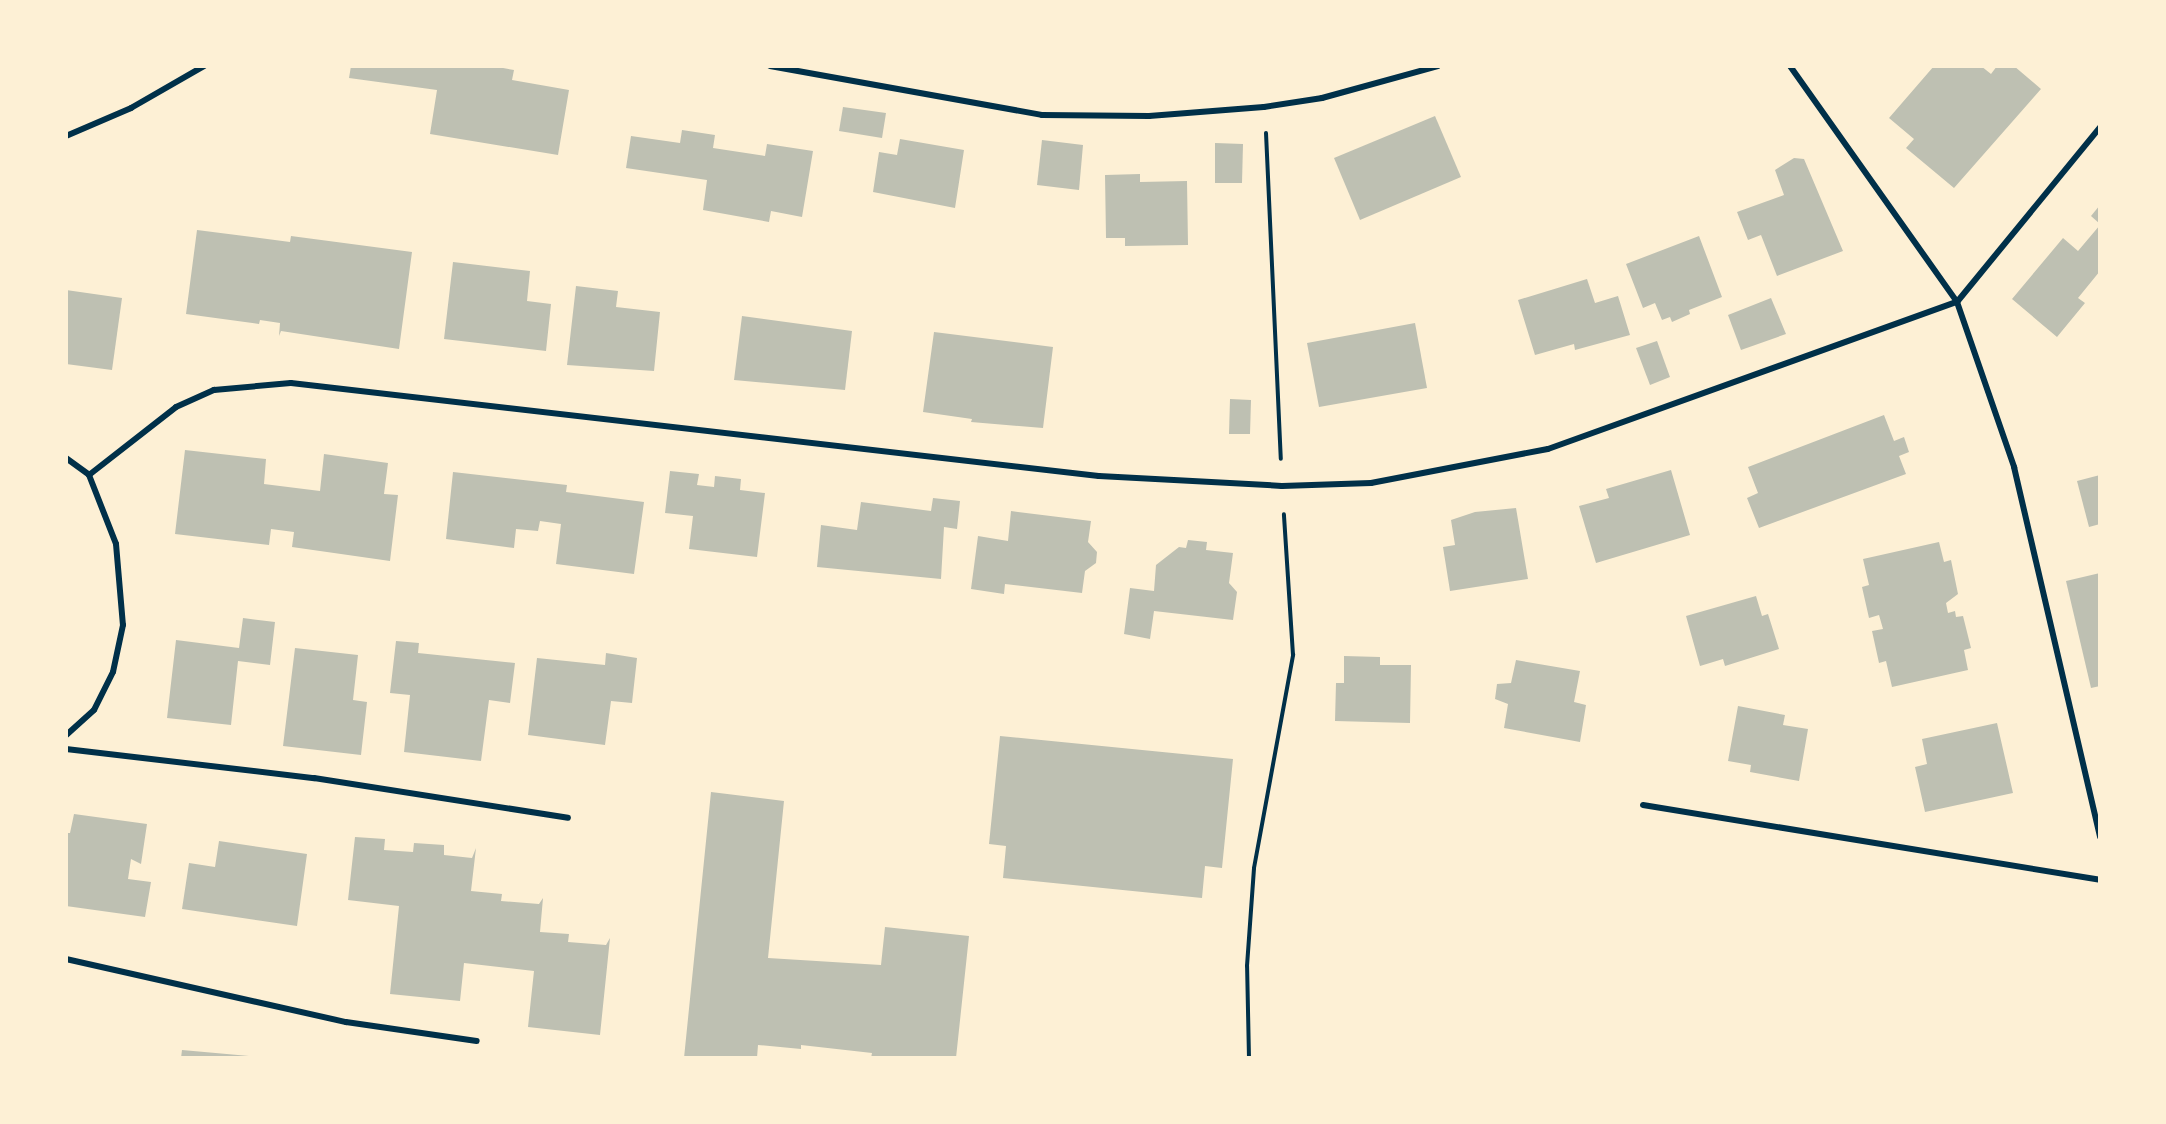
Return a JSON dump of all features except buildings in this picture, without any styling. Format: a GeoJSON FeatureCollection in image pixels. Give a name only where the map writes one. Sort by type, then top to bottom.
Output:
{"type":"FeatureCollection","features":[{"type":"Feature","properties":{"kind":"street"},"geometry":{"type":"LineString","coordinates":[[66,136],[131,108],[204,66]]}},
{"type":"Feature","properties":{"kind":"street"},"geometry":{"type":"LineString","coordinates":[[770,66],[1042,115],[1149,116],[1264,107],[1322,98],[1438,66]]}},
{"type":"Feature","properties":{"kind":"street"},"geometry":{"type":"LineString","coordinates":[[1790,66],[1957,302],[2013,467],[2100,837]]}},
{"type":"Feature","properties":{"kind":"street"},"geometry":{"type":"LineString","coordinates":[[89,475],[176,407],[204,394],[214,390],[291,383],[1100,476],[1282,486],[1371,483],[1548,449],[1957,302],[2100,127]]}},
{"type":"Feature","properties":{"kind":"street"},"geometry":{"type":"LineString","coordinates":[[66,458],[89,475],[116,544],[123,625],[112,672],[94,710],[66,735]]}},
{"type":"Feature","properties":{"kind":"street"},"geometry":{"type":"LineString","coordinates":[[66,749],[314,778],[568,818]]}},
{"type":"Feature","properties":{"kind":"street"},"geometry":{"type":"LineString","coordinates":[[1643,805],[2100,880]]}},
{"type":"Feature","properties":{"kind":"street"},"geometry":{"type":"LineString","coordinates":[[66,959],[346,1022],[477,1041]]}},
{"type":"Feature","properties":{"kind":"path"},"geometry":{"type":"LineString","coordinates":[[1249,1058],[1250,903],[1293,656],[1282,486],[1270,172],[1264,107]]}}]}
